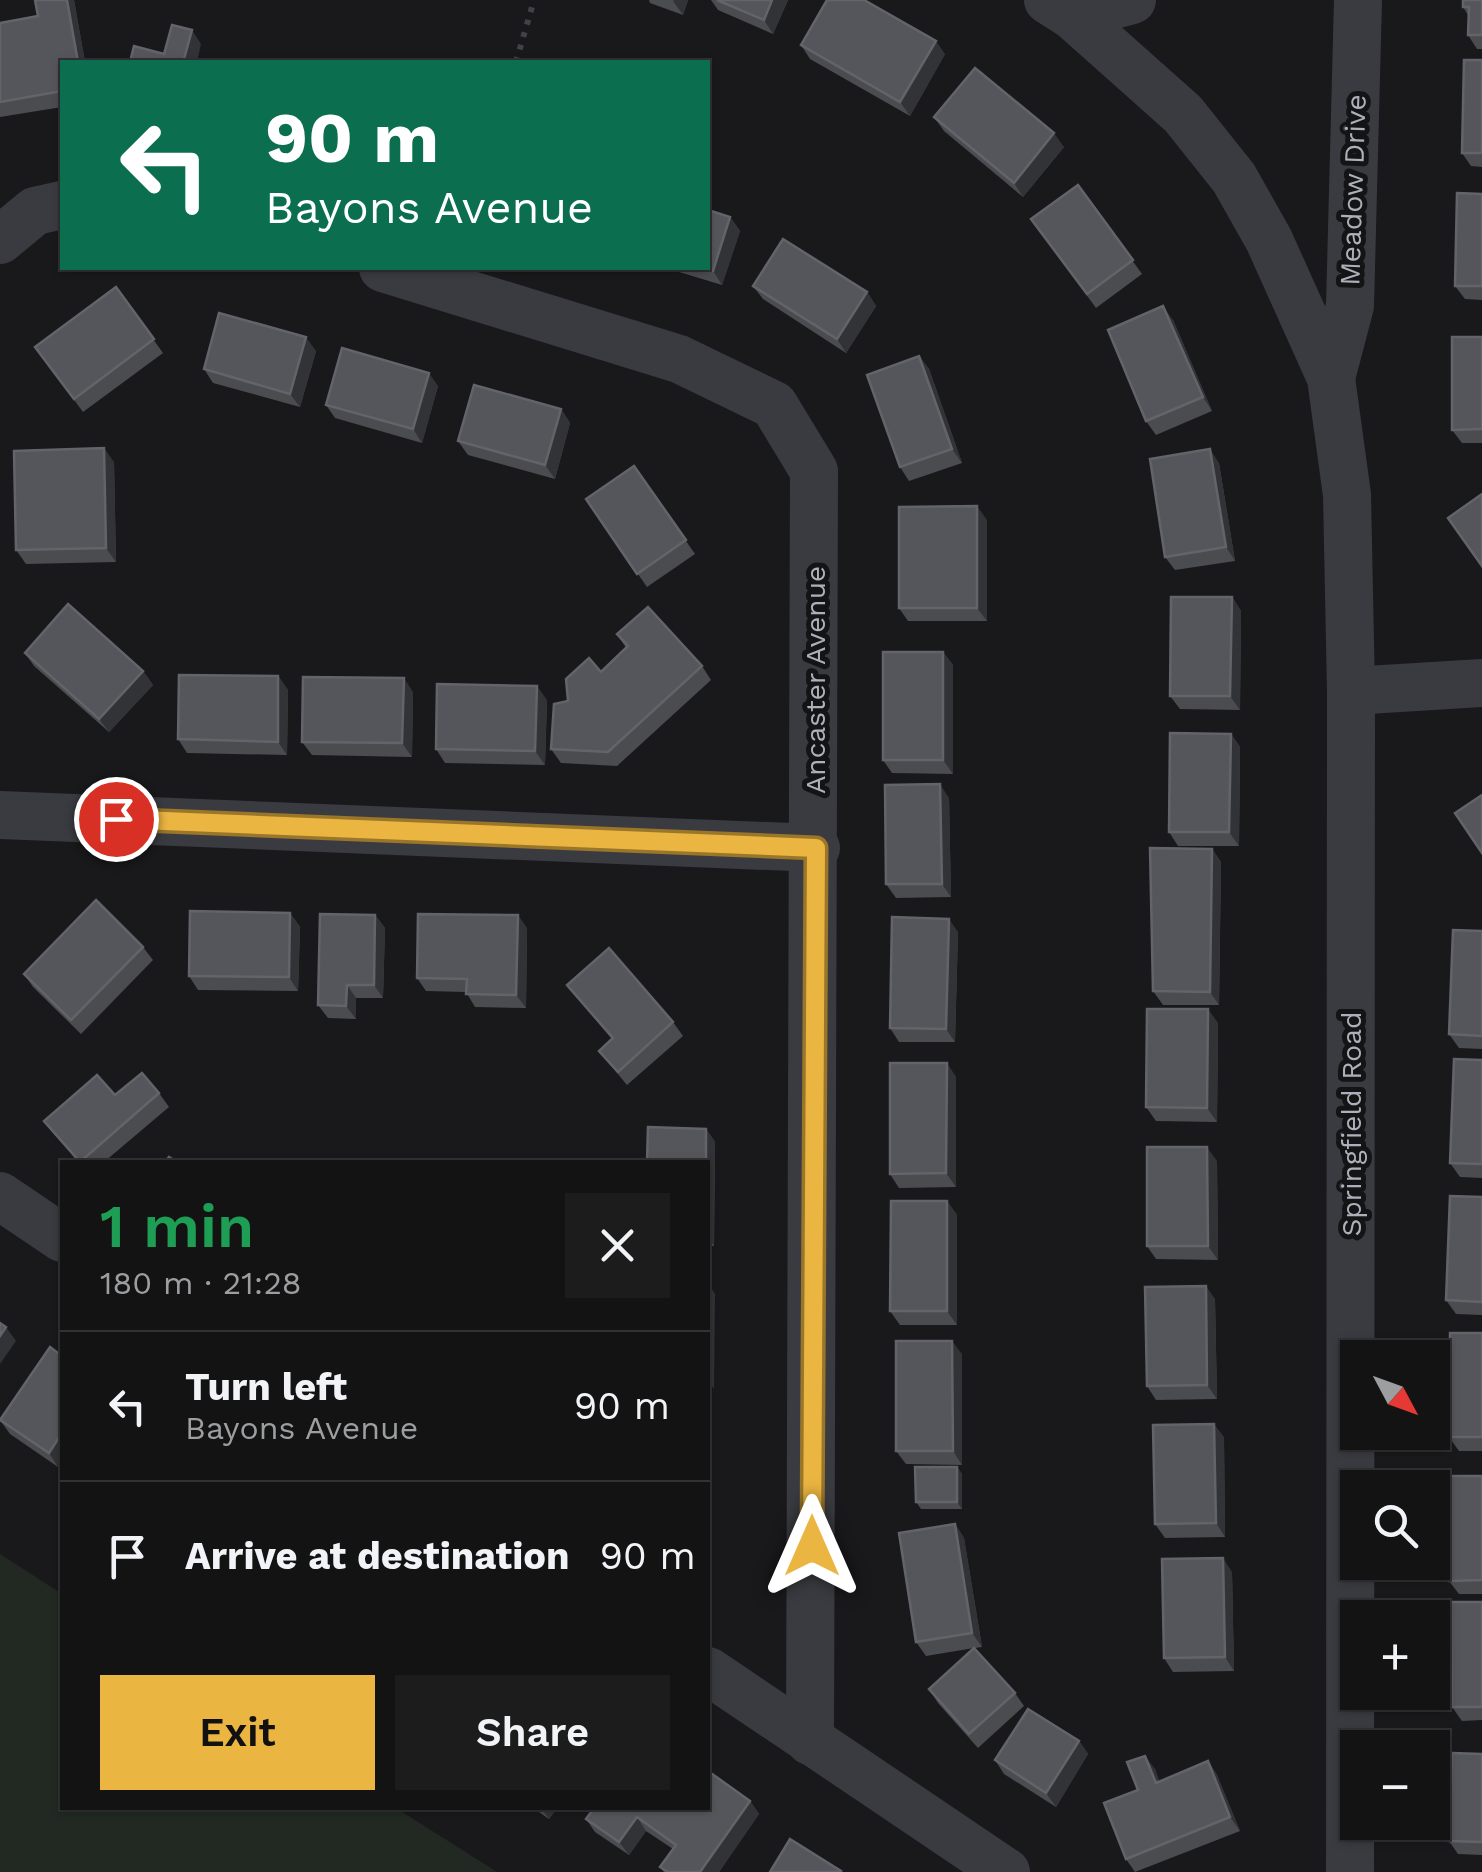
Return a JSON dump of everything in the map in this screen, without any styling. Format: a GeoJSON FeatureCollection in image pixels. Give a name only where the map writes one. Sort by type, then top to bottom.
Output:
{"type":"FeatureCollection","features":[{"type":"Feature","properties":{"kind":"street"},"geometry":{"type":"LineString","coordinates":[[1061,8],[1132,0]]}},
{"type":"Feature","properties":{"kind":"street","name":"Meadow Drive"},"geometry":{"type":"LineString","coordinates":[[1331,378],[1350,306],[1358,0]]}},
{"type":"Feature","properties":{"kind":"street"},"geometry":{"type":"LineString","coordinates":[[1061,8],[1183,114],[1234,178],[1269,240],[1331,378]]}},
{"type":"Feature","properties":{"kind":"street"},"geometry":{"type":"LineString","coordinates":[[0,240],[35,210],[60,205]]}},
{"type":"Feature","properties":{"kind":"street","name":"Ancaster Avenue"},"geometry":{"type":"LineString","coordinates":[[390,270],[679,359],[774,405],[814,471],[816,848],[810,1740]]}},
{"type":"Feature","properties":{"kind":"street","name":"Springfield Road"},"geometry":{"type":"LineString","coordinates":[[1331,378],[1347,494],[1351,691],[1350,1872]]}},
{"type":"Feature","properties":{"kind":"street"},"geometry":{"type":"LineString","coordinates":[[1351,691],[1482,682]]}},
{"type":"Feature","properties":{"kind":"street"},"geometry":{"type":"LineString","coordinates":[[0,814],[816,848]]}},
{"type":"Feature","properties":{"kind":"street"},"geometry":{"type":"LineString","coordinates":[[0,1196],[60,1237]]}},
{"type":"Feature","properties":{"kind":"street"},"geometry":{"type":"LineString","coordinates":[[710,1673],[1006,1872]]}},
{"type":"Feature","properties":{"kind":"path"},"geometry":{"type":"LineString","coordinates":[[517,60],[534,0]]}},
{"type":"Feature","properties":{"kind":"shaded area"},"geometry":{"type":"Polygon","coordinates":[[[0,1554],[60,1593],[60,1810],[399,1810],[497,1872],[0,1872],[0,1554]]]}},
{"type":"Feature","properties":{"kind":"building"},"geometry":{"type":"Polygon","coordinates":[[[35,0],[67,0],[78,60],[60,60],[60,91],[0,102],[0,23],[38,16],[35,0]]]}},
{"type":"Feature","properties":{"kind":"building"},"geometry":{"type":"Polygon","coordinates":[[[717,0],[772,0],[764,20],[717,0]]]}},
{"type":"Feature","properties":{"kind":"building"},"geometry":{"type":"Polygon","coordinates":[[[827,0],[864,0],[936,41],[900,102],[801,45],[827,0]]]}},
{"type":"Feature","properties":{"kind":"building"},"geometry":{"type":"Polygon","coordinates":[[[1463,0],[1482,0],[1482,35],[1468,35],[1469,7],[1463,7],[1463,0]]]}},
{"type":"Feature","properties":{"kind":"building"},"geometry":{"type":"Polygon","coordinates":[[[172,25],[192,30],[184,59],[189,60],[130,60],[134,46],[164,54],[172,25]]]}},
{"type":"Feature","properties":{"kind":"building"},"geometry":{"type":"Polygon","coordinates":[[[1464,60],[1482,60],[1482,153],[1462,153],[1464,60]]]}},
{"type":"Feature","properties":{"kind":"building"},"geometry":{"type":"Polygon","coordinates":[[[975,68],[1054,133],[1014,183],[934,117],[975,68]]]}},
{"type":"Feature","properties":{"kind":"building"},"geometry":{"type":"Polygon","coordinates":[[[1078,185],[1133,260],[1087,294],[1031,219],[1078,185]]]}},
{"type":"Feature","properties":{"kind":"building"},"geometry":{"type":"Polygon","coordinates":[[[1457,193],[1482,194],[1482,286],[1455,286],[1457,193]]]}},
{"type":"Feature","properties":{"kind":"building"},"geometry":{"type":"Polygon","coordinates":[[[710,211],[730,217],[713,271],[709,270],[710,211]]]}},
{"type":"Feature","properties":{"kind":"building"},"geometry":{"type":"Polygon","coordinates":[[[783,239],[867,292],[837,339],[753,286],[783,239]]]}},
{"type":"Feature","properties":{"kind":"building"},"geometry":{"type":"Polygon","coordinates":[[[116,287],[154,339],[74,399],[35,347],[116,287]]]}},
{"type":"Feature","properties":{"kind":"building"},"geometry":{"type":"Polygon","coordinates":[[[1163,306],[1203,397],[1146,421],[1108,330],[1163,306]]]}},
{"type":"Feature","properties":{"kind":"building"},"geometry":{"type":"Polygon","coordinates":[[[219,313],[306,337],[290,394],[204,369],[219,313]]]}},
{"type":"Feature","properties":{"kind":"building"},"geometry":{"type":"Polygon","coordinates":[[[1452,337],[1482,337],[1482,429],[1452,430],[1452,337]]]}},
{"type":"Feature","properties":{"kind":"building"},"geometry":{"type":"Polygon","coordinates":[[[342,348],[429,373],[413,429],[326,405],[342,348]]]}},
{"type":"Feature","properties":{"kind":"building"},"geometry":{"type":"Polygon","coordinates":[[[919,356],[952,449],[900,467],[867,375],[919,356]]]}},
{"type":"Feature","properties":{"kind":"building"},"geometry":{"type":"Polygon","coordinates":[[[474,385],[561,409],[545,465],[458,441],[474,385]]]}},
{"type":"Feature","properties":{"kind":"building"},"geometry":{"type":"Polygon","coordinates":[[[104,448],[106,548],[16,550],[14,451],[104,448]]]}},
{"type":"Feature","properties":{"kind":"building"},"geometry":{"type":"Polygon","coordinates":[[[1210,449],[1226,547],[1165,557],[1150,459],[1210,449]]]}},
{"type":"Feature","properties":{"kind":"building"},"geometry":{"type":"Polygon","coordinates":[[[634,466],[686,540],[637,574],[586,499],[634,466]]]}},
{"type":"Feature","properties":{"kind":"building"},"geometry":{"type":"Polygon","coordinates":[[[1482,494],[1482,566],[1448,518],[1482,494]]]}},
{"type":"Feature","properties":{"kind":"building"},"geometry":{"type":"Polygon","coordinates":[[[977,506],[977,608],[899,608],[899,507],[977,506]]]}},
{"type":"Feature","properties":{"kind":"building"},"geometry":{"type":"Polygon","coordinates":[[[1171,597],[1232,597],[1230,696],[1170,696],[1171,597]]]}},
{"type":"Feature","properties":{"kind":"building"},"geometry":{"type":"Polygon","coordinates":[[[68,604],[143,671],[99,719],[25,653],[68,604]]]}},
{"type":"Feature","properties":{"kind":"building"},"geometry":{"type":"Polygon","coordinates":[[[648,607],[702,666],[608,752],[551,749],[554,704],[568,701],[566,679],[589,658],[601,672],[628,646],[617,634],[648,607]]]}},
{"type":"Feature","properties":{"kind":"building"},"geometry":{"type":"Polygon","coordinates":[[[883,652],[943,652],[943,760],[883,760],[883,652]]]}},
{"type":"Feature","properties":{"kind":"building"},"geometry":{"type":"Polygon","coordinates":[[[179,675],[278,676],[278,742],[178,739],[179,675]]]}},
{"type":"Feature","properties":{"kind":"building"},"geometry":{"type":"Polygon","coordinates":[[[303,677],[404,678],[402,743],[302,742],[303,677]]]}},
{"type":"Feature","properties":{"kind":"building"},"geometry":{"type":"Polygon","coordinates":[[[437,684],[537,686],[535,751],[436,749],[437,684]]]}},
{"type":"Feature","properties":{"kind":"building"},"geometry":{"type":"Polygon","coordinates":[[[1170,733],[1231,734],[1229,832],[1169,832],[1170,733]]]}},
{"type":"Feature","properties":{"kind":"building"},"geometry":{"type":"Polygon","coordinates":[[[940,784],[942,884],[886,884],[885,785],[940,784]]]}},
{"type":"Feature","properties":{"kind":"building"},"geometry":{"type":"Polygon","coordinates":[[[1482,795],[1482,853],[1455,813],[1482,795]]]}},
{"type":"Feature","properties":{"kind":"building"},"geometry":{"type":"Polygon","coordinates":[[[1150,848],[1212,849],[1210,992],[1153,991],[1150,848]]]}},
{"type":"Feature","properties":{"kind":"building"},"geometry":{"type":"Polygon","coordinates":[[[96,900],[143,947],[71,1020],[24,974],[96,900]]]}},
{"type":"Feature","properties":{"kind":"building"},"geometry":{"type":"Polygon","coordinates":[[[190,911],[290,913],[289,977],[189,976],[190,911]]]}},
{"type":"Feature","properties":{"kind":"building"},"geometry":{"type":"Polygon","coordinates":[[[320,914],[375,915],[374,985],[347,985],[346,1006],[318,1005],[320,914]]]}},
{"type":"Feature","properties":{"kind":"building"},"geometry":{"type":"Polygon","coordinates":[[[418,914],[518,915],[516,995],[466,994],[467,979],[417,978],[418,914]]]}},
{"type":"Feature","properties":{"kind":"building"},"geometry":{"type":"Polygon","coordinates":[[[892,917],[949,919],[946,1029],[890,1028],[892,917]]]}},
{"type":"Feature","properties":{"kind":"building"},"geometry":{"type":"Polygon","coordinates":[[[1453,930],[1482,931],[1482,1036],[1449,1034],[1453,930]]]}},
{"type":"Feature","properties":{"kind":"building"},"geometry":{"type":"Polygon","coordinates":[[[609,948],[673,1022],[618,1072],[599,1051],[613,1038],[567,985],[609,948]]]}},
{"type":"Feature","properties":{"kind":"building"},"geometry":{"type":"Polygon","coordinates":[[[1147,1009],[1208,1009],[1207,1108],[1146,1107],[1147,1009]]]}},
{"type":"Feature","properties":{"kind":"building"},"geometry":{"type":"Polygon","coordinates":[[[1454,1059],[1482,1060],[1482,1164],[1450,1163],[1454,1059]]]}},
{"type":"Feature","properties":{"kind":"building"},"geometry":{"type":"Polygon","coordinates":[[[890,1063],[947,1063],[946,1173],[890,1174],[890,1063]]]}},
{"type":"Feature","properties":{"kind":"building"},"geometry":{"type":"Polygon","coordinates":[[[142,1073],[159,1093],[82,1160],[44,1121],[97,1075],[115,1095],[142,1073]]]}},
{"type":"Feature","properties":{"kind":"building"},"geometry":{"type":"Polygon","coordinates":[[[648,1127],[706,1129],[706,1160],[647,1160],[648,1127]]]}},
{"type":"Feature","properties":{"kind":"building"},"geometry":{"type":"Polygon","coordinates":[[[1147,1147],[1207,1147],[1208,1246],[1147,1246],[1147,1147]]]}},
{"type":"Feature","properties":{"kind":"building"},"geometry":{"type":"Polygon","coordinates":[[[1450,1196],[1482,1197],[1482,1302],[1446,1300],[1450,1196]]]}},
{"type":"Feature","properties":{"kind":"building"},"geometry":{"type":"Polygon","coordinates":[[[891,1201],[947,1201],[947,1311],[890,1311],[891,1201]]]}},
{"type":"Feature","properties":{"kind":"building"},"geometry":{"type":"Polygon","coordinates":[[[1206,1286],[1207,1385],[1147,1386],[1145,1287],[1206,1286]]]}},
{"type":"Feature","properties":{"kind":"building"},"geometry":{"type":"Polygon","coordinates":[[[1450,1333],[1482,1333],[1482,1437],[1450,1437],[1450,1333]]]}},
{"type":"Feature","properties":{"kind":"building"},"geometry":{"type":"Polygon","coordinates":[[[896,1341],[952,1341],[953,1451],[896,1451],[896,1341]]]}},
{"type":"Feature","properties":{"kind":"building"},"geometry":{"type":"Polygon","coordinates":[[[50,1347],[60,1354],[60,1436],[49,1453],[0,1420],[50,1347]]]}},
{"type":"Feature","properties":{"kind":"building"},"geometry":{"type":"Polygon","coordinates":[[[1214,1424],[1216,1523],[1155,1524],[1153,1425],[1214,1424]]]}},
{"type":"Feature","properties":{"kind":"building"},"geometry":{"type":"Polygon","coordinates":[[[915,1467],[957,1467],[957,1502],[916,1502],[915,1467]]]}},
{"type":"Feature","properties":{"kind":"building"},"geometry":{"type":"Polygon","coordinates":[[[1450,1476],[1482,1476],[1482,1580],[1449,1581],[1450,1476]]]}},
{"type":"Feature","properties":{"kind":"building"},"geometry":{"type":"Polygon","coordinates":[[[955,1524],[972,1633],[916,1642],[899,1533],[955,1524]]]}},
{"type":"Feature","properties":{"kind":"building"},"geometry":{"type":"Polygon","coordinates":[[[1223,1558],[1225,1657],[1164,1658],[1162,1559],[1223,1558]]]}},
{"type":"Feature","properties":{"kind":"building"},"geometry":{"type":"Polygon","coordinates":[[[1451,1602],[1482,1602],[1482,1707],[1452,1707],[1451,1602]]]}},
{"type":"Feature","properties":{"kind":"building"},"geometry":{"type":"Polygon","coordinates":[[[974,1648],[1015,1693],[969,1734],[929,1689],[974,1648]]]}},
{"type":"Feature","properties":{"kind":"building"},"geometry":{"type":"Polygon","coordinates":[[[1028,1709],[1079,1741],[1046,1793],[995,1760],[1028,1709]]]}},
{"type":"Feature","properties":{"kind":"building"},"geometry":{"type":"Polygon","coordinates":[[[1452,1753],[1482,1754],[1482,1842],[1449,1841],[1452,1753]]]}},
{"type":"Feature","properties":{"kind":"building"},"geometry":{"type":"Polygon","coordinates":[[[1145,1756],[1156,1783],[1208,1761],[1230,1817],[1126,1859],[1104,1803],[1138,1790],[1127,1762],[1145,1756]]]}},
{"type":"Feature","properties":{"kind":"building"},"geometry":{"type":"Polygon","coordinates":[[[710,1772],[750,1801],[700,1872],[668,1872],[660,1867],[676,1845],[637,1817],[619,1842],[586,1819],[593,1810],[710,1810],[710,1772]]]}},
{"type":"Feature","properties":{"kind":"building"},"geometry":{"type":"Polygon","coordinates":[[[790,1839],[841,1871],[770,1872],[790,1839]]]}},
{"type":"Feature","properties":{"kind":"route"},"geometry":{"type":"LineString","coordinates":[[116,819],[816,848],[812,1546]]}}]}
